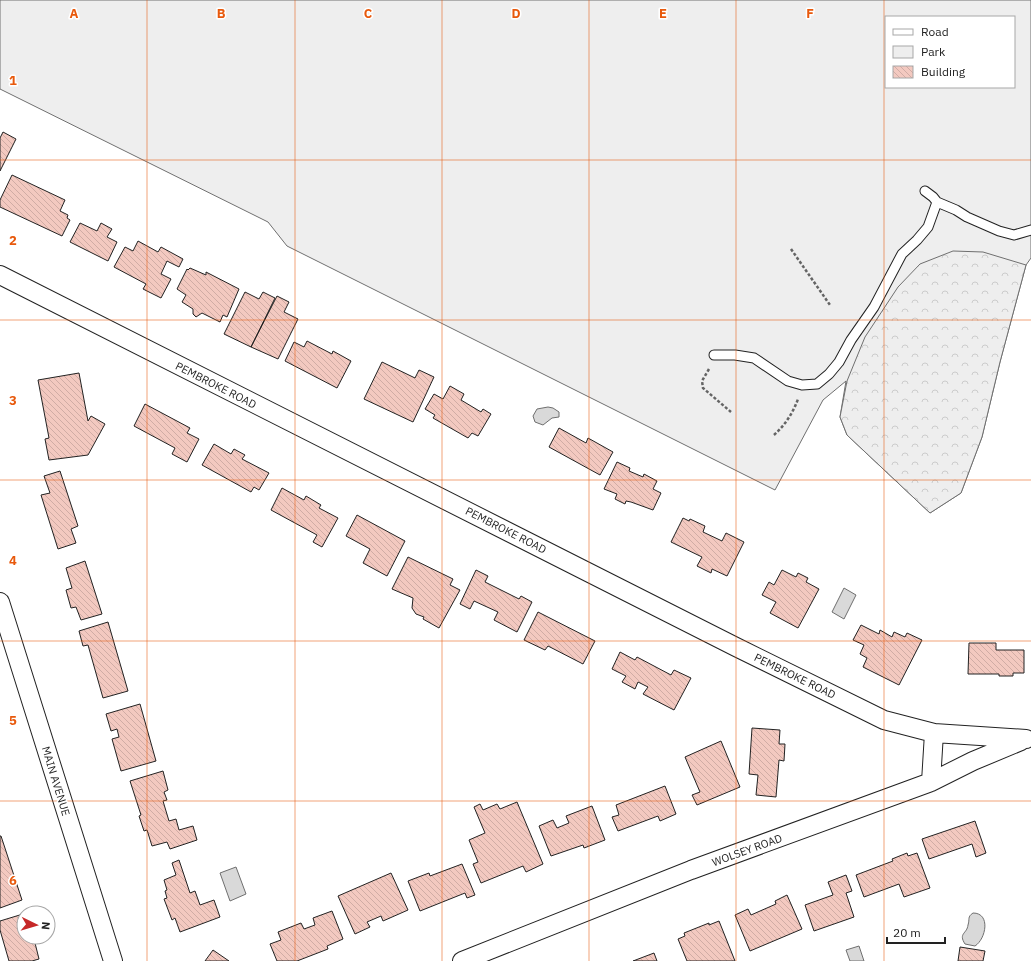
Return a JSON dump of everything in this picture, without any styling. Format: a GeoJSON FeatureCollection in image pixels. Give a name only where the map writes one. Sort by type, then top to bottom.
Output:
{"type":"FeatureCollection","features":[{"type":"Feature","properties":{"kind":"street","name":"PEMBROKE ROAD"},"geometry":{"type":"LineString","coordinates":[[0,275],[729,644],[877,717],[903,726],[934,733],[1028,738]]}},
{"type":"Feature","properties":{"kind":"street","name":"MAIN AVENUE"},"geometry":{"type":"LineString","coordinates":[[0,602],[113,961]]}},
{"type":"Feature","properties":{"kind":"street"},"geometry":{"type":"LineString","coordinates":[[931,782],[934,733]]}},
{"type":"Feature","properties":{"kind":"street","name":"WOLSEY ROAD"},"geometry":{"type":"LineString","coordinates":[[462,961],[691,870],[931,782],[974,761],[1028,738]]}},
{"type":"Feature","properties":{"kind":"lane"},"geometry":{"type":"LineString","coordinates":[[925,191],[937,202],[999,231],[1014,235],[1031,230]]}},
{"type":"Feature","properties":{"kind":"lane"},"geometry":{"type":"LineString","coordinates":[[714,354],[735,354],[754,358],[788,381],[802,384],[817,384],[829,374],[839,362],[851,340],[874,307],[902,254],[928,227],[937,202]]}},
{"type":"Feature","properties":{"kind":"path"},"geometry":{"type":"LineString","coordinates":[[791,249],[830,305]]}},
{"type":"Feature","properties":{"kind":"path"},"geometry":{"type":"LineString","coordinates":[[727,355],[712,366],[702,381],[703,388],[731,412]]}},
{"type":"Feature","properties":{"kind":"path"},"geometry":{"type":"LineString","coordinates":[[774,435],[788,419],[798,400],[802,384]]}},
{"type":"Feature","properties":{"kind":"green space"},"geometry":{"type":"Polygon","coordinates":[[[0,0],[1031,0],[1031,258],[1026,265],[982,437],[961,493],[930,513],[847,435],[840,417],[846,381],[823,400],[775,490],[287,246],[268,222],[0,89],[0,0]]]}},
{"type":"Feature","properties":{"kind":"green space"},"geometry":{"type":"Polygon","coordinates":[[[953,251],[983,252],[1026,265],[982,437],[961,493],[930,513],[847,435],[840,417],[847,381],[865,337],[898,287],[920,264],[953,251]]]}},
{"type":"Feature","properties":{"kind":"shaded area"},"geometry":{"type":"Polygon","coordinates":[[[548,407],[559,412],[559,417],[552,418],[543,425],[535,422],[533,416],[537,409],[548,407]]]}},
{"type":"Feature","properties":{"kind":"shaded area"},"geometry":{"type":"Polygon","coordinates":[[[844,588],[856,595],[844,619],[832,612],[844,588]]]}},
{"type":"Feature","properties":{"kind":"shaded area"},"geometry":{"type":"Polygon","coordinates":[[[236,867],[246,894],[230,901],[220,873],[236,867]]]}},
{"type":"Feature","properties":{"kind":"shaded area"},"geometry":{"type":"Polygon","coordinates":[[[973,913],[979,914],[982,917],[985,927],[982,938],[975,946],[965,944],[962,938],[969,923],[969,917],[973,913]]]}},
{"type":"Feature","properties":{"kind":"shaded area"},"geometry":{"type":"Polygon","coordinates":[[[859,946],[864,961],[850,961],[846,950],[859,946]]]}},
{"type":"Feature","properties":{"kind":"building"},"geometry":{"type":"Polygon","coordinates":[[[3,132],[16,139],[0,171],[0,138],[3,132]]]}},
{"type":"Feature","properties":{"kind":"building"},"geometry":{"type":"Polygon","coordinates":[[[12,175],[65,200],[60,211],[68,215],[67,218],[70,220],[62,236],[0,207],[0,200],[12,175]]]}},
{"type":"Feature","properties":{"kind":"building"},"geometry":{"type":"Polygon","coordinates":[[[80,223],[97,231],[101,223],[112,229],[107,237],[117,242],[108,261],[70,242],[80,223]]]}},
{"type":"Feature","properties":{"kind":"building"},"geometry":{"type":"Polygon","coordinates":[[[138,241],[158,252],[161,247],[183,259],[179,267],[167,261],[161,274],[171,279],[161,298],[143,289],[146,284],[114,267],[125,247],[133,251],[138,241]]]}},
{"type":"Feature","properties":{"kind":"building"},"geometry":{"type":"Polygon","coordinates":[[[190,268],[206,275],[206,272],[239,289],[227,317],[223,315],[220,322],[202,313],[196,317],[193,314],[193,309],[182,302],[186,295],[177,289],[187,269],[188,270],[190,268]]]}},
{"type":"Feature","properties":{"kind":"building"},"geometry":{"type":"Polygon","coordinates":[[[245,292],[259,299],[263,292],[275,298],[251,347],[224,334],[245,292]]]}},
{"type":"Feature","properties":{"kind":"building"},"geometry":{"type":"Polygon","coordinates":[[[277,296],[289,302],[284,312],[298,319],[278,359],[251,347],[277,296]]]}},
{"type":"Feature","properties":{"kind":"building"},"geometry":{"type":"Polygon","coordinates":[[[307,341],[332,354],[333,351],[351,361],[337,388],[285,361],[294,342],[304,347],[307,341]]]}},
{"type":"Feature","properties":{"kind":"building"},"geometry":{"type":"Polygon","coordinates":[[[382,362],[415,378],[419,370],[434,377],[413,422],[364,399],[382,362]]]}},
{"type":"Feature","properties":{"kind":"building"},"geometry":{"type":"Polygon","coordinates":[[[79,373],[88,421],[91,416],[105,424],[88,455],[49,460],[45,439],[49,438],[38,380],[79,373]]]}},
{"type":"Feature","properties":{"kind":"building"},"geometry":{"type":"Polygon","coordinates":[[[450,386],[464,394],[461,400],[481,412],[483,409],[491,414],[478,436],[472,433],[468,438],[433,418],[435,415],[425,409],[434,394],[443,399],[450,386]]]}},
{"type":"Feature","properties":{"kind":"building"},"geometry":{"type":"Polygon","coordinates":[[[145,404],[190,428],[187,433],[199,439],[187,462],[172,454],[175,448],[134,426],[145,404]]]}},
{"type":"Feature","properties":{"kind":"building"},"geometry":{"type":"Polygon","coordinates":[[[559,428],[586,443],[588,438],[613,452],[600,475],[549,447],[559,428]]]}},
{"type":"Feature","properties":{"kind":"building"},"geometry":{"type":"Polygon","coordinates":[[[214,444],[231,454],[234,449],[245,455],[242,459],[269,473],[259,490],[254,487],[251,492],[202,465],[214,444]]]}},
{"type":"Feature","properties":{"kind":"building"},"geometry":{"type":"Polygon","coordinates":[[[617,462],[630,468],[629,471],[643,477],[644,474],[657,481],[653,489],[661,493],[653,510],[631,502],[626,501],[625,504],[615,499],[617,494],[604,489],[617,462]]]}},
{"type":"Feature","properties":{"kind":"building"},"geometry":{"type":"Polygon","coordinates":[[[60,471],[78,526],[71,529],[76,543],[58,549],[41,495],[50,493],[44,476],[60,471]]]}},
{"type":"Feature","properties":{"kind":"building"},"geometry":{"type":"Polygon","coordinates":[[[282,488],[304,500],[306,496],[321,505],[319,508],[338,518],[322,547],[313,542],[317,535],[271,510],[282,488]]]}},
{"type":"Feature","properties":{"kind":"building"},"geometry":{"type":"Polygon","coordinates":[[[357,515],[405,541],[387,576],[363,563],[370,549],[346,536],[357,515]]]}},
{"type":"Feature","properties":{"kind":"building"},"geometry":{"type":"Polygon","coordinates":[[[683,518],[689,521],[690,519],[705,526],[703,532],[722,541],[726,533],[744,542],[727,576],[712,569],[711,573],[697,566],[702,557],[671,542],[683,518]]]}},
{"type":"Feature","properties":{"kind":"building"},"geometry":{"type":"Polygon","coordinates":[[[408,557],[453,579],[450,585],[460,590],[439,628],[423,619],[424,617],[416,614],[412,608],[413,598],[392,589],[408,557]]]}},
{"type":"Feature","properties":{"kind":"building"},"geometry":{"type":"Polygon","coordinates":[[[85,561],[102,614],[81,620],[76,607],[71,608],[66,590],[72,588],[66,568],[85,561]]]}},
{"type":"Feature","properties":{"kind":"building"},"geometry":{"type":"Polygon","coordinates":[[[476,570],[488,576],[485,582],[519,599],[521,596],[532,602],[517,632],[494,620],[498,612],[474,601],[470,609],[460,604],[476,570]]]}},
{"type":"Feature","properties":{"kind":"building"},"geometry":{"type":"Polygon","coordinates":[[[782,570],[796,577],[798,573],[808,578],[806,582],[819,589],[798,628],[770,613],[776,602],[762,595],[769,582],[774,585],[782,570]]]}},
{"type":"Feature","properties":{"kind":"building"},"geometry":{"type":"Polygon","coordinates":[[[538,612],[595,641],[583,664],[548,646],[545,650],[524,640],[538,612]]]}},
{"type":"Feature","properties":{"kind":"building"},"geometry":{"type":"Polygon","coordinates":[[[108,622],[128,691],[103,698],[88,645],[83,646],[79,631],[108,622]]]}},
{"type":"Feature","properties":{"kind":"building"},"geometry":{"type":"Polygon","coordinates":[[[861,625],[879,634],[880,630],[892,637],[894,632],[905,637],[907,633],[922,640],[899,685],[863,667],[867,658],[860,654],[864,645],[853,640],[861,625]]]}},
{"type":"Feature","properties":{"kind":"building"},"geometry":{"type":"Polygon","coordinates":[[[969,643],[996,643],[996,650],[1024,650],[1024,673],[1013,673],[1013,676],[999,676],[999,674],[968,674],[969,643]]]}},
{"type":"Feature","properties":{"kind":"building"},"geometry":{"type":"Polygon","coordinates":[[[620,652],[635,660],[637,657],[671,675],[674,670],[691,678],[674,710],[643,694],[648,687],[638,682],[635,689],[622,682],[626,676],[612,669],[620,652]]]}},
{"type":"Feature","properties":{"kind":"building"},"geometry":{"type":"Polygon","coordinates":[[[140,704],[156,761],[121,771],[112,739],[119,737],[117,729],[111,731],[106,714],[140,704]]]}},
{"type":"Feature","properties":{"kind":"building"},"geometry":{"type":"Polygon","coordinates":[[[752,728],[780,730],[779,744],[785,744],[784,761],[779,760],[776,797],[756,795],[758,775],[749,774],[752,728]]]}},
{"type":"Feature","properties":{"kind":"building"},"geometry":{"type":"Polygon","coordinates":[[[721,741],[740,787],[697,805],[692,795],[700,792],[685,757],[721,741]]]}},
{"type":"Feature","properties":{"kind":"building"},"geometry":{"type":"Polygon","coordinates":[[[163,771],[168,790],[164,792],[167,800],[163,801],[169,821],[176,819],[179,830],[193,826],[197,840],[170,849],[167,842],[152,846],[147,830],[144,831],[139,816],[141,815],[130,781],[163,771]]]}},
{"type":"Feature","properties":{"kind":"building"},"geometry":{"type":"Polygon","coordinates":[[[665,786],[676,814],[660,821],[658,816],[618,831],[612,817],[619,815],[616,805],[665,786]]]}},
{"type":"Feature","properties":{"kind":"building"},"geometry":{"type":"Polygon","coordinates":[[[517,802],[543,864],[526,872],[523,866],[481,883],[473,864],[478,862],[469,840],[485,833],[474,807],[480,804],[483,810],[497,804],[500,809],[517,802]]]}},
{"type":"Feature","properties":{"kind":"building"},"geometry":{"type":"Polygon","coordinates":[[[592,806],[605,840],[584,848],[583,845],[551,856],[539,826],[553,820],[557,828],[569,823],[566,816],[592,806]]]}},
{"type":"Feature","properties":{"kind":"building"},"geometry":{"type":"Polygon","coordinates":[[[975,821],[986,853],[976,857],[972,844],[929,859],[922,839],[975,821]]]}},
{"type":"Feature","properties":{"kind":"building"},"geometry":{"type":"Polygon","coordinates":[[[0,836],[22,900],[0,908],[0,836]]]}},
{"type":"Feature","properties":{"kind":"building"},"geometry":{"type":"Polygon","coordinates":[[[907,853],[908,856],[917,853],[930,888],[904,897],[899,884],[864,897],[856,875],[893,861],[892,859],[907,853]]]}},
{"type":"Feature","properties":{"kind":"building"},"geometry":{"type":"Polygon","coordinates":[[[179,860],[190,893],[195,891],[200,905],[214,900],[220,917],[180,932],[175,918],[172,920],[164,899],[167,898],[165,891],[167,890],[164,880],[176,875],[172,863],[179,860]]]}},
{"type":"Feature","properties":{"kind":"building"},"geometry":{"type":"Polygon","coordinates":[[[462,864],[475,895],[467,898],[465,893],[420,911],[408,881],[429,873],[430,876],[462,864]]]}},
{"type":"Feature","properties":{"kind":"building"},"geometry":{"type":"Polygon","coordinates":[[[391,873],[408,910],[383,921],[381,916],[367,922],[370,927],[355,934],[338,896],[391,873]]]}},
{"type":"Feature","properties":{"kind":"building"},"geometry":{"type":"Polygon","coordinates":[[[846,875],[852,891],[846,893],[854,917],[814,931],[805,905],[833,895],[828,882],[846,875]]]}},
{"type":"Feature","properties":{"kind":"building"},"geometry":{"type":"Polygon","coordinates":[[[787,895],[802,929],[750,951],[735,915],[748,909],[751,915],[776,904],[775,901],[787,895]]]}},
{"type":"Feature","properties":{"kind":"building"},"geometry":{"type":"Polygon","coordinates":[[[332,911],[343,939],[327,946],[328,949],[297,961],[277,961],[270,944],[281,940],[278,932],[301,923],[304,929],[315,925],[313,918],[332,911]]]}},
{"type":"Feature","properties":{"kind":"building"},"geometry":{"type":"Polygon","coordinates":[[[16,916],[16,945],[36,945],[39,959],[32,961],[9,961],[0,930],[0,921],[16,916]]]}},
{"type":"Feature","properties":{"kind":"building"},"geometry":{"type":"Polygon","coordinates":[[[719,921],[735,961],[687,961],[678,939],[685,936],[684,933],[709,923],[709,925],[719,921]]]}},
{"type":"Feature","properties":{"kind":"building"},"geometry":{"type":"Polygon","coordinates":[[[960,947],[985,951],[983,961],[958,961],[960,947]]]}},
{"type":"Feature","properties":{"kind":"building"},"geometry":{"type":"Polygon","coordinates":[[[213,950],[229,961],[205,961],[213,950]]]}},
{"type":"Feature","properties":{"kind":"building"},"geometry":{"type":"Polygon","coordinates":[[[654,953],[657,961],[633,961],[654,953]]]}}]}
